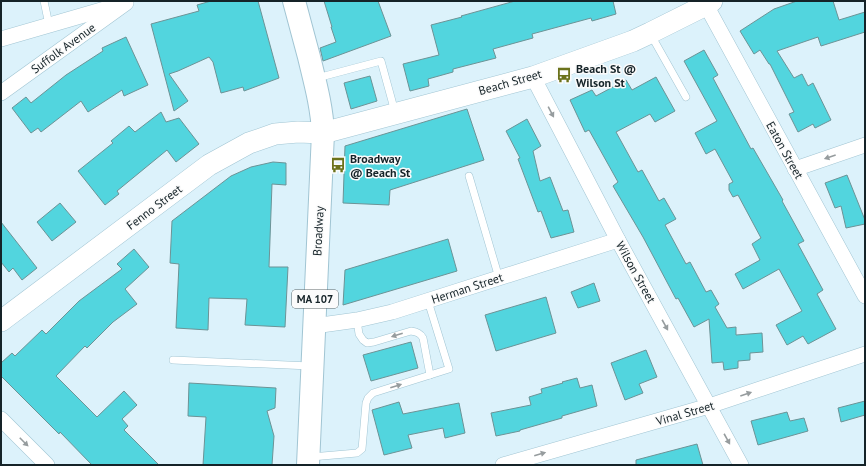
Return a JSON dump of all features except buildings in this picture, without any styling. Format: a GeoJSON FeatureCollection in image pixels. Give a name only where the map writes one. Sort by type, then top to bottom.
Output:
{"type":"FeatureCollection","features":[{"type":"Feature","properties":{"kind":"main road","name":"Broadway"},"geometry":{"type":"LineString","coordinates":[[294,1],[314,79],[321,111],[323,133],[308,461]]}},
{"type":"Feature","properties":{"kind":"street"},"geometry":{"type":"LineString","coordinates":[[1,39],[129,2]]}},
{"type":"Feature","properties":{"kind":"street","name":"Suffolk Avenue"},"geometry":{"type":"LineString","coordinates":[[1,92],[129,2]]}},
{"type":"Feature","properties":{"kind":"street","name":"Beach Street"},"geometry":{"type":"LineString","coordinates":[[323,133],[533,77],[633,41],[709,3]]}},
{"type":"Feature","properties":{"kind":"street","name":"Eaton Street"},"geometry":{"type":"LineString","coordinates":[[709,3],[796,169],[865,296]]}},
{"type":"Feature","properties":{"kind":"street","name":"Wilson Street"},"geometry":{"type":"LineString","coordinates":[[533,77],[618,240],[742,465]]}},
{"type":"Feature","properties":{"kind":"street","name":"Fenno Street"},"geometry":{"type":"LineString","coordinates":[[1,321],[209,165],[249,143],[275,134],[298,132],[323,133]]}},
{"type":"Feature","properties":{"kind":"street"},"geometry":{"type":"LineString","coordinates":[[796,169],[865,145]]}},
{"type":"Feature","properties":{"kind":"street","name":"Herman Street"},"geometry":{"type":"LineString","coordinates":[[314,326],[357,320],[392,312],[618,240]]}},
{"type":"Feature","properties":{"kind":"street","name":"Vinal Street"},"geometry":{"type":"LineString","coordinates":[[503,465],[709,406],[865,354]]}},
{"type":"Feature","properties":{"kind":"street"},"geometry":{"type":"LineString","coordinates":[[1,419],[47,465]]}},
{"type":"Feature","properties":{"kind":"lane"},"geometry":{"type":"LineString","coordinates":[[44,1],[49,25]]}},
{"type":"Feature","properties":{"kind":"lane"},"geometry":{"type":"LineString","coordinates":[[650,33],[686,97]]}},
{"type":"Feature","properties":{"kind":"lane"},"geometry":{"type":"LineString","coordinates":[[314,79],[381,61],[395,113]]}},
{"type":"Feature","properties":{"kind":"lane"},"geometry":{"type":"LineString","coordinates":[[469,176],[499,278]]}},
{"type":"Feature","properties":{"kind":"lane"},"geometry":{"type":"LineString","coordinates":[[308,461],[357,453],[362,449],[366,403],[368,398],[373,393],[449,369],[428,301]]}},
{"type":"Feature","properties":{"kind":"lane"},"geometry":{"type":"LineString","coordinates":[[357,320],[362,340],[367,343],[411,331],[415,331],[420,334],[424,338],[430,375]]}},
{"type":"Feature","properties":{"kind":"lane"},"geometry":{"type":"LineString","coordinates":[[173,360],[312,366]]}},
{"type":"Feature","properties":{"kind":"place","name":"Beach St @ Wilson St"},"geometry":{"type":"Point","coordinates":[564,75]}},
{"type":"Feature","properties":{"kind":"place","name":"Broadway @ Beach St"},"geometry":{"type":"Point","coordinates":[338,165]}}]}
